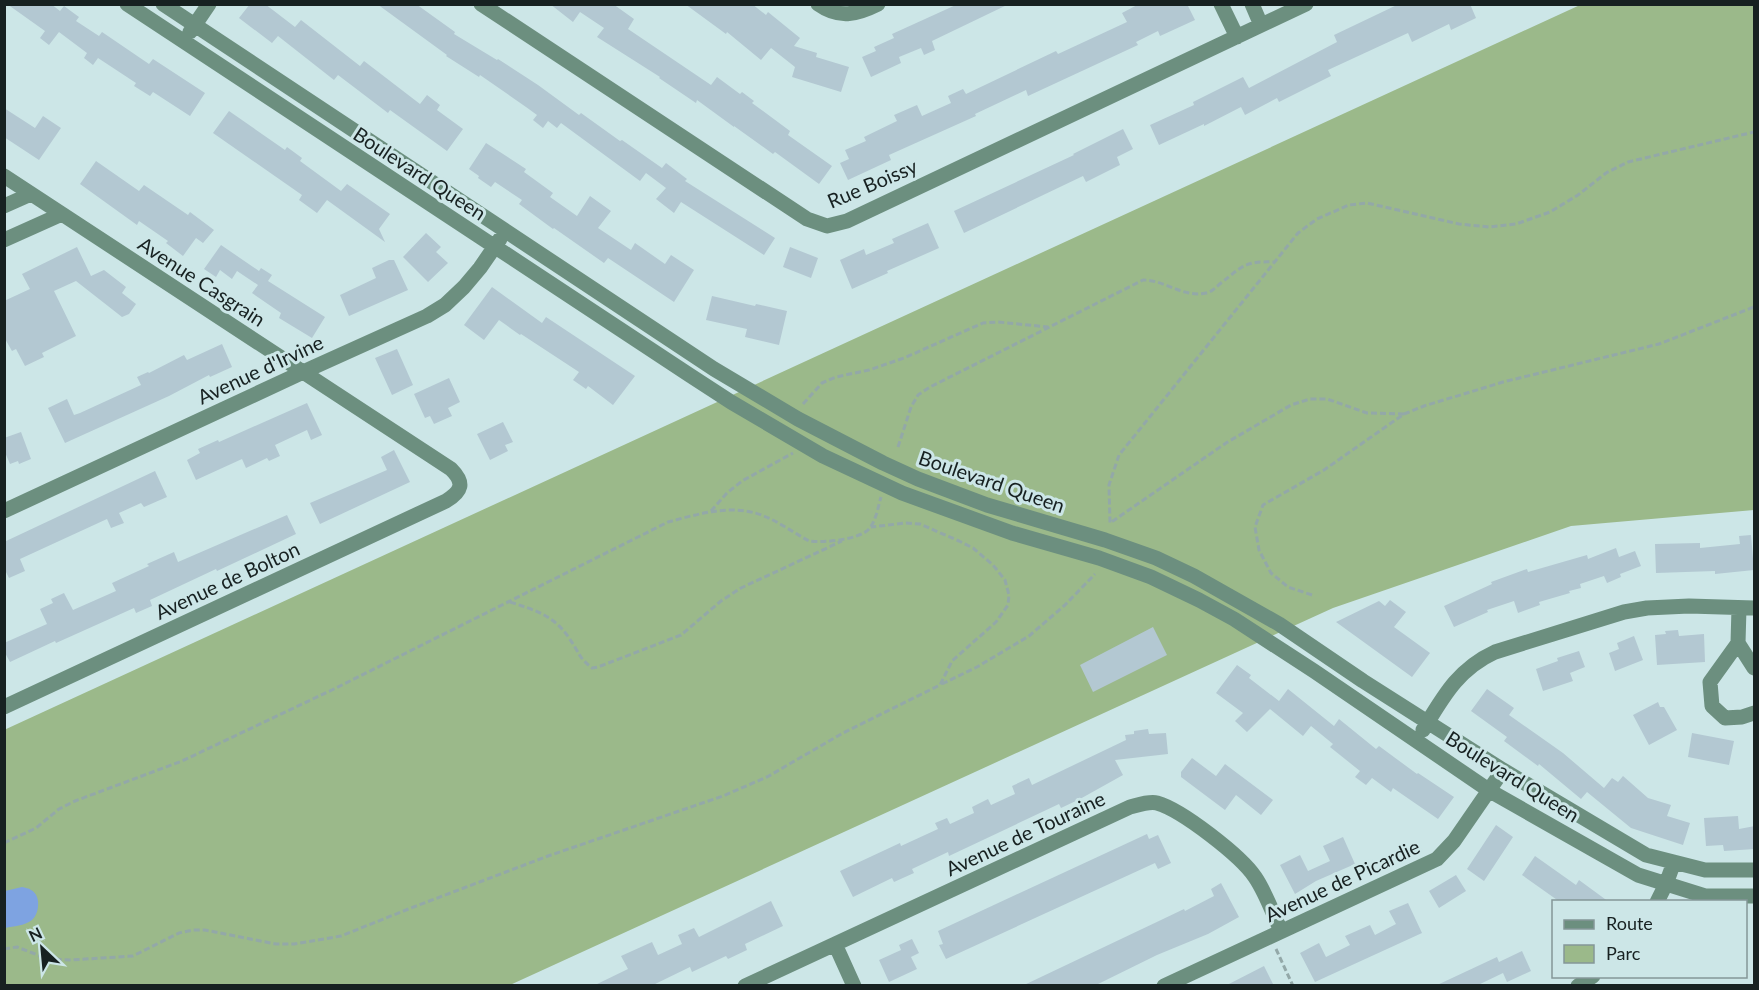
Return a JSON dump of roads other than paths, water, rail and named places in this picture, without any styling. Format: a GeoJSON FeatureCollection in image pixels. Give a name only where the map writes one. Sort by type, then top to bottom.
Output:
{"type":"FeatureCollection","features":[{"type":"Feature","properties":{"kind":"street","name":"Boulevard Queen"},"geometry":{"type":"LineString","coordinates":[[127,4],[731,402],[823,456],[903,493],[1012,533],[1099,558],[1151,577],[1208,605],[1268,641],[1490,791],[1638,875],[1705,896],[1755,896]]}},
{"type":"Feature","properties":{"kind":"street","name":"Boulevard Queen"},"geometry":{"type":"LineString","coordinates":[[163,4],[701,360],[798,419],[918,479],[987,505],[1105,540],[1156,558],[1194,576],[1279,624],[1427,723],[1646,855],[1705,870],[1755,870]]}},
{"type":"Feature","properties":{"kind":"street"},"geometry":{"type":"LineString","coordinates":[[183,42],[208,4]]}},
{"type":"Feature","properties":{"kind":"street","name":"Rue Boissy"},"geometry":{"type":"LineString","coordinates":[[481,4],[807,219],[827,226],[847,221],[1306,4]]}},
{"type":"Feature","properties":{"kind":"street"},"geometry":{"type":"LineString","coordinates":[[818,4],[841,15],[862,12],[878,4]]}},
{"type":"Feature","properties":{"kind":"street"},"geometry":{"type":"LineString","coordinates":[[1221,4],[1237,37]]}},
{"type":"Feature","properties":{"kind":"street"},"geometry":{"type":"LineString","coordinates":[[1252,4],[1262,26]]}},
{"type":"Feature","properties":{"kind":"street","name":"Avenue Casgrain"},"geometry":{"type":"LineString","coordinates":[[4,176],[451,469],[459,477],[461,484]]}},
{"type":"Feature","properties":{"kind":"street"},"geometry":{"type":"LineString","coordinates":[[4,206],[31,194]]}},
{"type":"Feature","properties":{"kind":"street"},"geometry":{"type":"LineString","coordinates":[[4,240],[62,214]]}},
{"type":"Feature","properties":{"kind":"street","name":"Avenue d'Irvine"},"geometry":{"type":"LineString","coordinates":[[4,512],[427,316],[445,305],[464,287],[495,247],[505,230]]}},
{"type":"Feature","properties":{"kind":"street"},"geometry":{"type":"LineString","coordinates":[[691,376],[701,360]]}},
{"type":"Feature","properties":{"kind":"street","name":"Avenue de Bolton"},"geometry":{"type":"LineString","coordinates":[[4,707],[446,501],[456,495],[461,484]]}},
{"type":"Feature","properties":{"kind":"street"},"geometry":{"type":"LineString","coordinates":[[1416,740],[1460,675],[1479,659],[1624,612],[1647,608],[1689,606],[1747,608],[1738,643],[1710,682],[1712,706],[1725,718],[1742,717],[1755,713]]}},
{"type":"Feature","properties":{"kind":"street"},"geometry":{"type":"LineString","coordinates":[[1268,641],[1279,624]]}},
{"type":"Feature","properties":{"kind":"street"},"geometry":{"type":"LineString","coordinates":[[1738,643],[1755,668]]}},
{"type":"Feature","properties":{"kind":"street","name":"Avenue de Picardie"},"geometry":{"type":"LineString","coordinates":[[1164,986],[1437,859],[1454,842],[1503,770]]}},
{"type":"Feature","properties":{"kind":"street","name":"Avenue de Touraine"},"geometry":{"type":"LineString","coordinates":[[744,986],[1130,807],[1154,802],[1168,807],[1208,833],[1246,866],[1256,878],[1275,934]]}},
{"type":"Feature","properties":{"kind":"street"},"geometry":{"type":"LineString","coordinates":[[1658,900],[1674,862]]}},
{"type":"Feature","properties":{"kind":"street"},"geometry":{"type":"LineString","coordinates":[[835,944],[854,986]]}},
{"type":"Feature","properties":{"kind":"water"},"geometry":{"type":"Polygon","coordinates":[[[22,887],[34,892],[38,900],[37,913],[29,922],[5,928],[5,891],[22,887]]]}}]}
